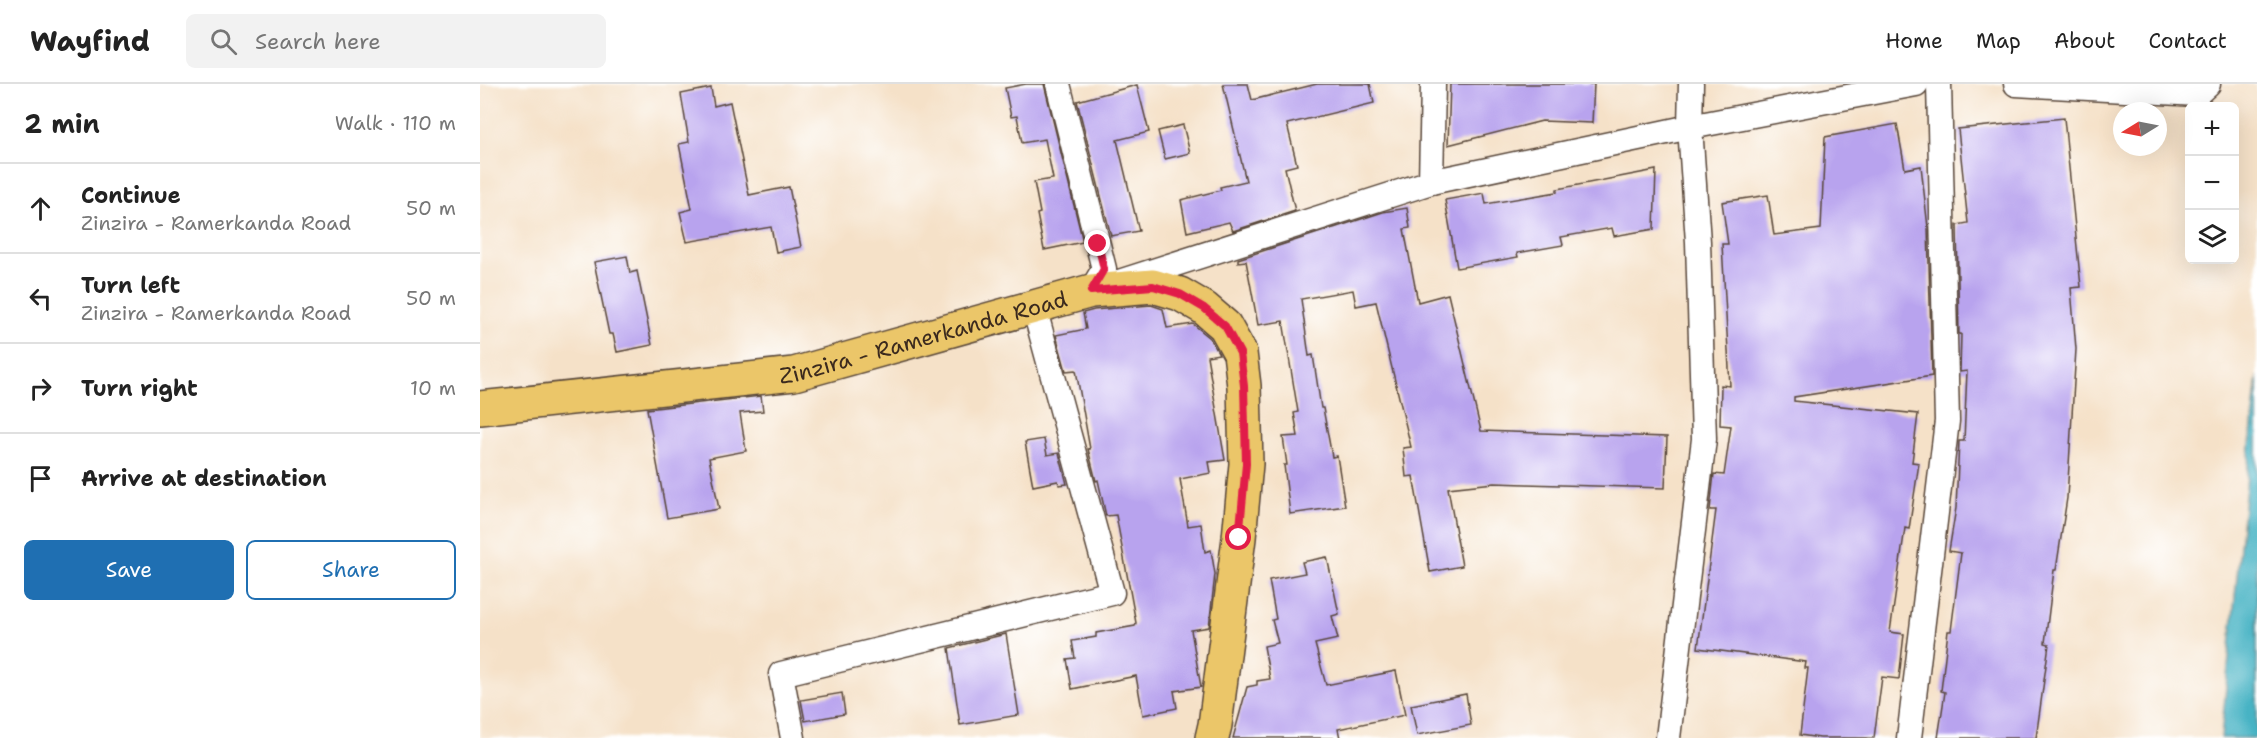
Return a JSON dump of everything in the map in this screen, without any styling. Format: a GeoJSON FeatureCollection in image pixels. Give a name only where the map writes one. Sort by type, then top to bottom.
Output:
{"type":"FeatureCollection","features":[{"type":"Feature","properties":{"kind":"main road","name":"Zinzira - Ramerkanda Road"},"geometry":{"type":"LineString","coordinates":[[480,408],[794,374],[1091,291],[1153,286],[1180,294],[1204,308],[1225,326],[1240,353],[1244,386],[1246,464],[1239,538],[1212,738]]}},
{"type":"Feature","properties":{"kind":"street"},"geometry":{"type":"LineString","coordinates":[[1058,84],[1104,269],[1091,291]]}},
{"type":"Feature","properties":{"kind":"street"},"geometry":{"type":"LineString","coordinates":[[1431,182],[1433,84]]}},
{"type":"Feature","properties":{"kind":"street"},"geometry":{"type":"LineString","coordinates":[[1668,738],[1704,439],[1698,242],[1690,127],[1691,84]]}},
{"type":"Feature","properties":{"kind":"street"},"geometry":{"type":"LineString","coordinates":[[1091,291],[1431,182],[1690,127],[1916,84]]}},
{"type":"Feature","properties":{"kind":"street"},"geometry":{"type":"LineString","coordinates":[[1910,738],[1947,421],[1939,84]]}},
{"type":"Feature","properties":{"kind":"street"},"geometry":{"type":"LineString","coordinates":[[2016,84],[2197,94],[2208,84]]}},
{"type":"Feature","properties":{"kind":"street"},"geometry":{"type":"LineString","coordinates":[[794,738],[781,674],[1112,593],[1034,307]]}},
{"type":"Feature","properties":{"kind":"water"},"geometry":{"type":"Polygon","coordinates":[[[2257,376],[2257,738],[2221,738],[2257,376]]]}},
{"type":"Feature","properties":{"kind":"building"},"geometry":{"type":"Polygon","coordinates":[[[1026,84],[1044,84],[1083,242],[1044,250],[1034,182],[1053,179],[1045,139],[1022,143],[1017,116],[1011,117],[1005,88],[1026,84]]]}},
{"type":"Feature","properties":{"kind":"building"},"geometry":{"type":"Polygon","coordinates":[[[1223,84],[1248,84],[1252,100],[1317,84],[1370,84],[1374,103],[1287,124],[1297,165],[1285,168],[1295,211],[1233,231],[1229,222],[1187,232],[1181,200],[1246,181],[1223,84]]]}},
{"type":"Feature","properties":{"kind":"building"},"geometry":{"type":"Polygon","coordinates":[[[1450,84],[1594,84],[1592,123],[1542,121],[1448,145],[1450,84]]]}},
{"type":"Feature","properties":{"kind":"building"},"geometry":{"type":"Polygon","coordinates":[[[1137,85],[1149,132],[1117,140],[1139,231],[1111,236],[1077,101],[1137,85]]]}},
{"type":"Feature","properties":{"kind":"building"},"geometry":{"type":"Polygon","coordinates":[[[711,88],[714,106],[730,102],[749,195],[789,187],[801,247],[776,252],[771,227],[687,242],[680,212],[692,209],[679,144],[689,142],[681,94],[711,88]]]}},
{"type":"Feature","properties":{"kind":"building"},"geometry":{"type":"Polygon","coordinates":[[[2064,118],[2081,287],[2071,288],[2076,349],[2067,498],[2056,570],[2054,570],[2045,643],[2049,644],[2036,738],[1938,738],[1945,692],[1941,691],[1948,631],[1951,631],[1961,553],[1949,551],[1956,508],[1959,441],[1964,441],[1967,371],[1960,372],[1957,225],[1968,223],[1958,129],[2064,118]]]}},
{"type":"Feature","properties":{"kind":"building"},"geometry":{"type":"Polygon","coordinates":[[[1897,124],[1905,169],[1921,166],[1928,228],[1932,376],[1794,397],[1794,401],[1918,414],[1912,462],[1919,463],[1909,529],[1905,528],[1890,632],[1904,634],[1899,679],[1882,677],[1874,738],[1820,738],[1800,735],[1808,668],[1805,668],[1806,662],[1698,648],[1716,510],[1710,510],[1714,474],[1724,475],[1731,426],[1720,425],[1721,385],[1730,386],[1722,244],[1728,244],[1722,202],[1768,195],[1774,235],[1821,229],[1825,137],[1897,124]]]}},
{"type":"Feature","properties":{"kind":"building"},"geometry":{"type":"Polygon","coordinates":[[[1183,125],[1190,153],[1165,159],[1158,131],[1183,125]]]}},
{"type":"Feature","properties":{"kind":"building"},"geometry":{"type":"Polygon","coordinates":[[[1656,170],[1654,229],[1614,236],[1612,228],[1561,237],[1563,245],[1517,253],[1518,257],[1457,268],[1445,200],[1484,193],[1486,204],[1557,192],[1557,189],[1656,170]]]}},
{"type":"Feature","properties":{"kind":"building"},"geometry":{"type":"Polygon","coordinates":[[[1407,208],[1410,228],[1404,229],[1418,302],[1448,294],[1481,431],[1667,437],[1665,488],[1494,483],[1448,488],[1462,566],[1430,572],[1413,476],[1406,477],[1403,448],[1411,447],[1376,302],[1356,306],[1353,290],[1301,299],[1309,356],[1313,355],[1321,408],[1323,408],[1332,457],[1337,456],[1345,506],[1290,514],[1283,437],[1298,436],[1294,413],[1298,412],[1283,321],[1258,325],[1246,261],[1238,262],[1238,259],[1383,212],[1407,208]]]}},
{"type":"Feature","properties":{"kind":"building"},"geometry":{"type":"Polygon","coordinates":[[[627,256],[630,273],[637,271],[652,345],[617,352],[613,334],[609,334],[594,262],[627,256]]]}},
{"type":"Feature","properties":{"kind":"building"},"geometry":{"type":"Polygon","coordinates":[[[1151,305],[1163,309],[1167,328],[1193,324],[1210,338],[1219,354],[1207,356],[1225,460],[1209,462],[1211,473],[1180,479],[1188,526],[1201,524],[1205,552],[1211,550],[1215,574],[1209,627],[1191,630],[1201,687],[1174,691],[1177,708],[1143,715],[1136,676],[1072,689],[1067,659],[1075,658],[1072,641],[1096,637],[1096,633],[1135,626],[1136,623],[1116,515],[1106,516],[1088,449],[1090,449],[1076,370],[1066,371],[1056,335],[1086,329],[1083,313],[1151,305]]]}},
{"type":"Feature","properties":{"kind":"building"},"geometry":{"type":"Polygon","coordinates":[[[761,396],[763,411],[740,413],[746,451],[709,458],[719,509],[667,518],[647,409],[761,396]]]}},
{"type":"Feature","properties":{"kind":"building"},"geometry":{"type":"Polygon","coordinates":[[[1044,439],[1047,455],[1059,453],[1067,484],[1059,485],[1058,481],[1033,486],[1025,442],[1044,439]]]}},
{"type":"Feature","properties":{"kind":"building"},"geometry":{"type":"Polygon","coordinates":[[[1327,557],[1339,614],[1332,616],[1338,639],[1315,644],[1326,685],[1396,671],[1405,715],[1338,729],[1340,738],[1233,738],[1247,687],[1257,685],[1257,681],[1270,679],[1264,646],[1278,643],[1272,620],[1276,619],[1269,580],[1305,573],[1302,562],[1327,557]]]}},
{"type":"Feature","properties":{"kind":"building"},"geometry":{"type":"Polygon","coordinates":[[[1006,634],[1019,715],[960,725],[949,648],[1006,634]]]}},
{"type":"Feature","properties":{"kind":"building"},"geometry":{"type":"Polygon","coordinates":[[[842,693],[845,714],[805,721],[801,700],[842,693]]]}},
{"type":"Feature","properties":{"kind":"building"},"geometry":{"type":"Polygon","coordinates":[[[1466,694],[1471,725],[1417,735],[1411,705],[1466,694]]]}},
{"type":"Feature","properties":{"kind":"route"},"geometry":{"type":"LineString","coordinates":[[1098,244],[1104,269],[1091,291],[1153,286],[1180,294],[1204,308],[1225,326],[1240,353],[1244,386],[1246,464],[1239,538]]}}]}
